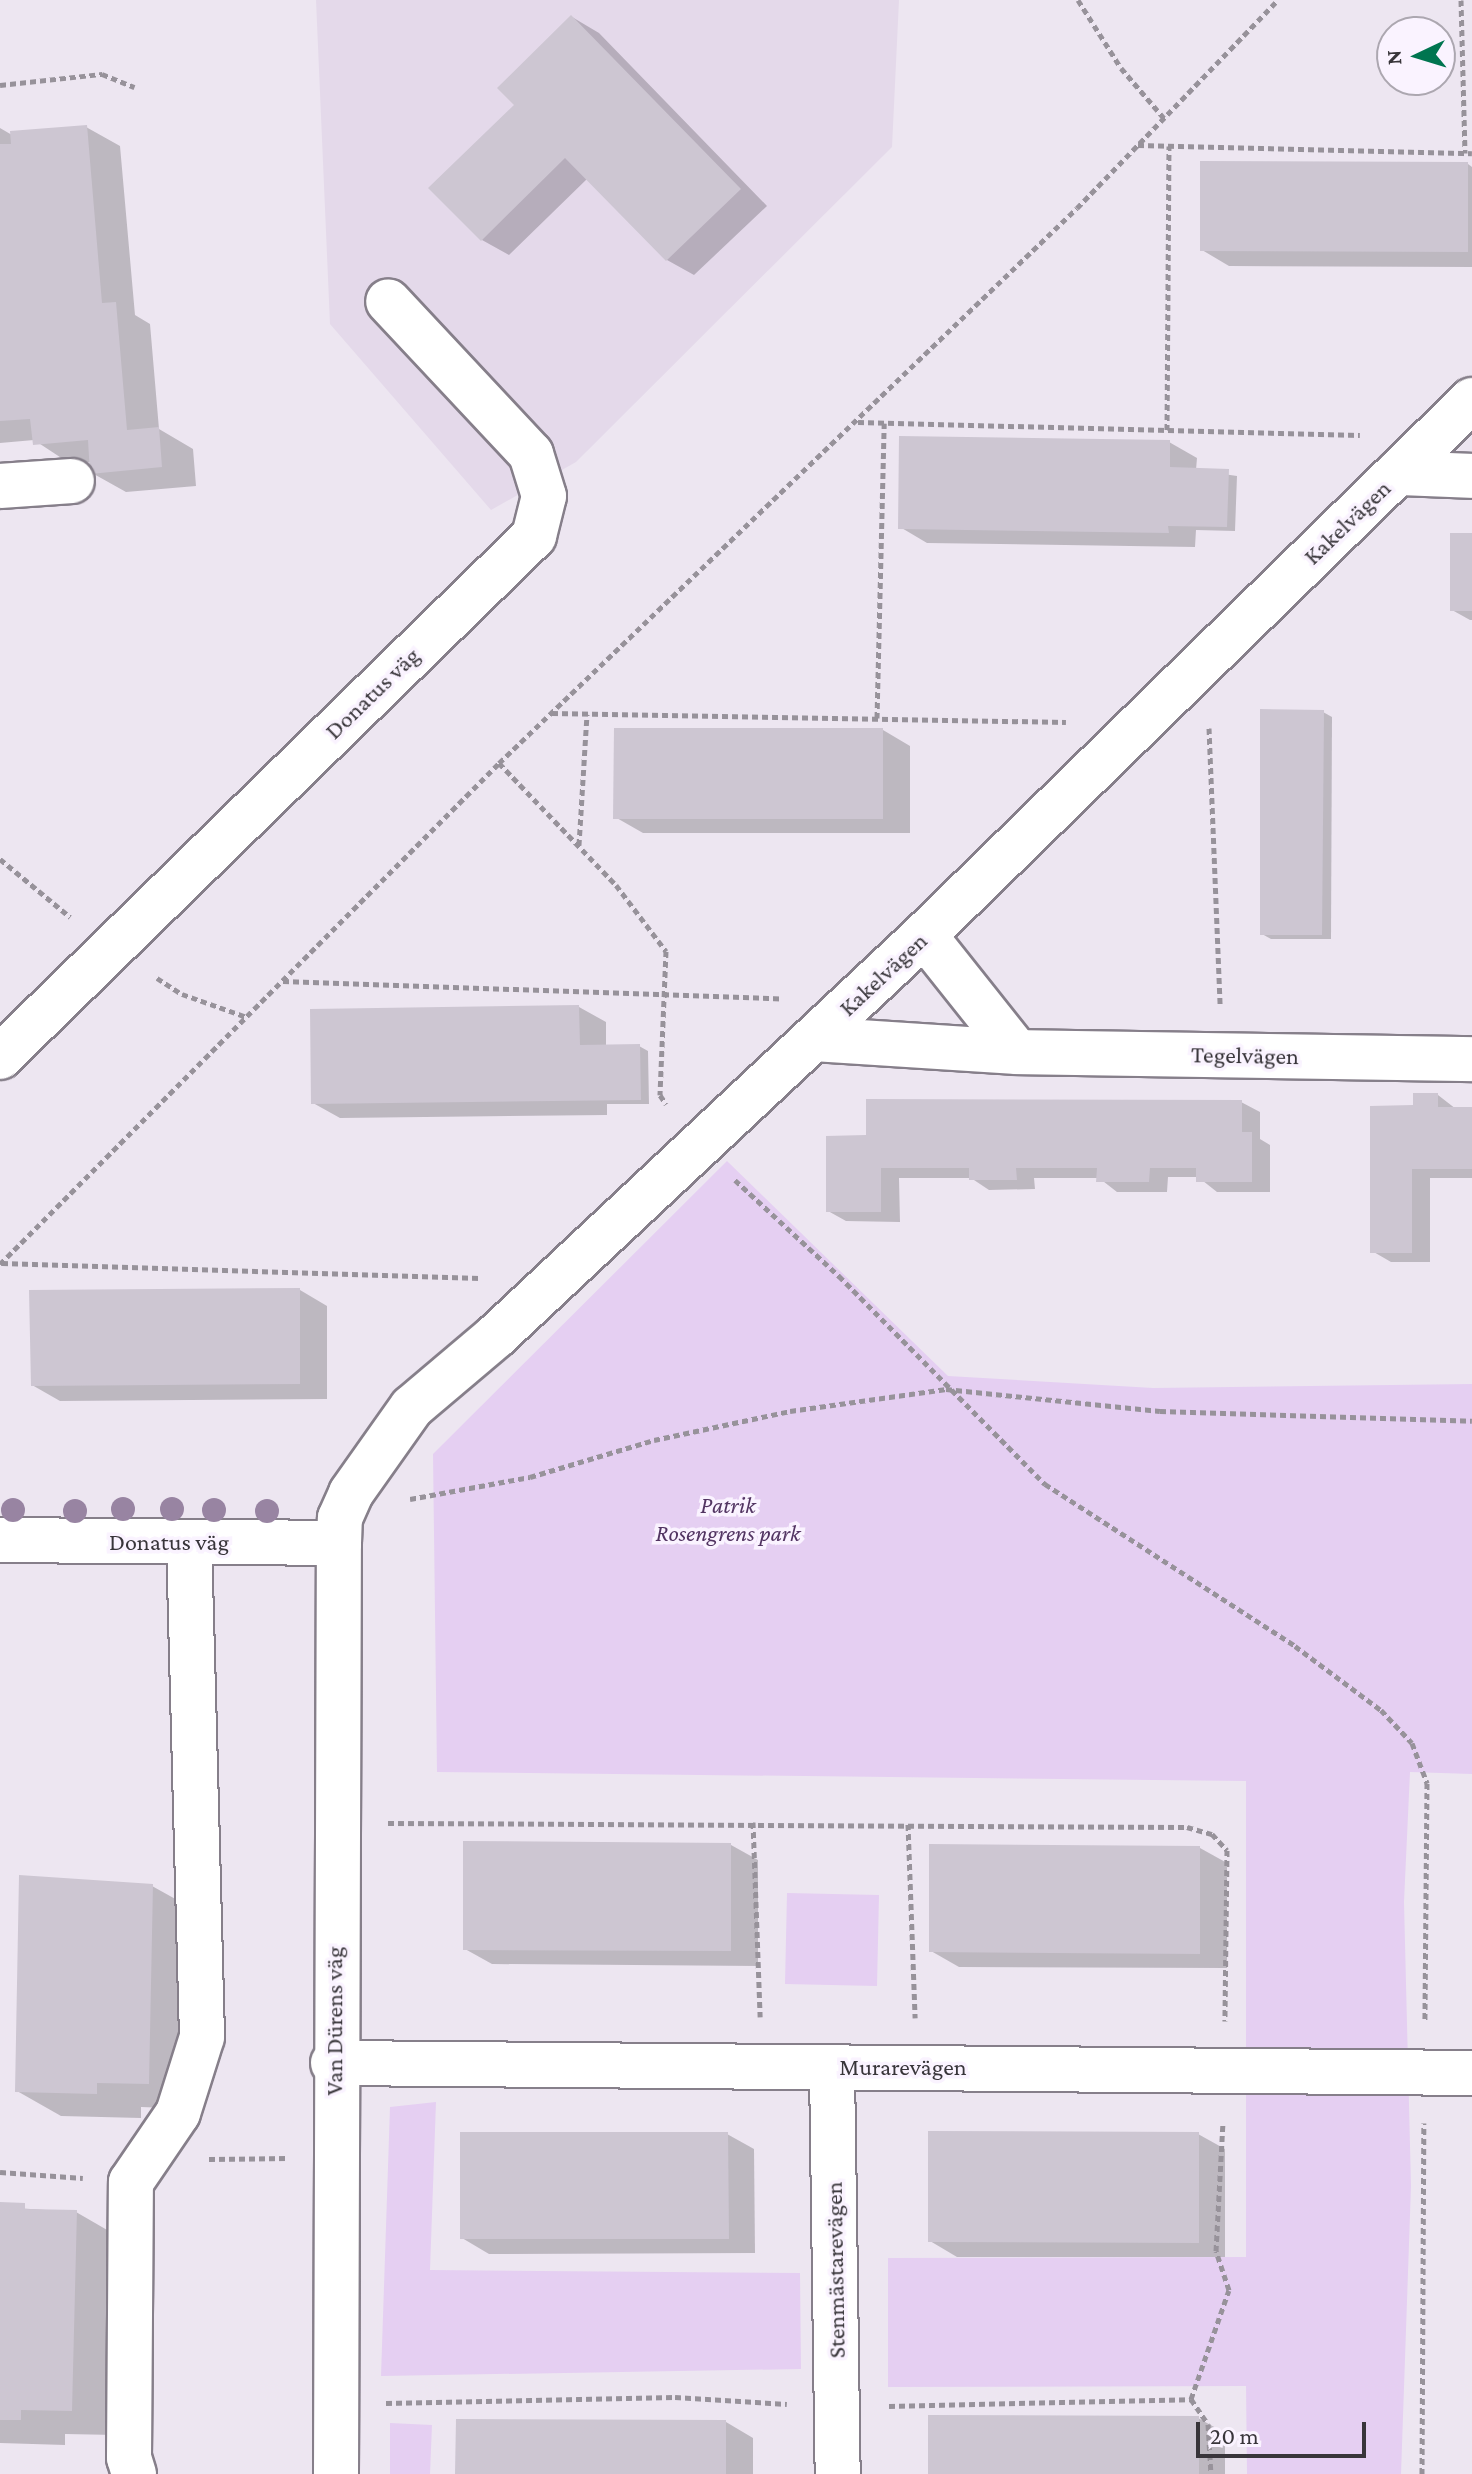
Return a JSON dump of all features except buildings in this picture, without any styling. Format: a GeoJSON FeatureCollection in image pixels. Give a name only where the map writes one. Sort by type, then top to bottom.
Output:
{"type":"FeatureCollection","features":[{"type":"Feature","properties":{"kind":"street","name":"Donatus väg"},"geometry":{"type":"LineString","coordinates":[[0,1057],[534,536],[544,496],[531,454],[388,301]]}},
{"type":"Feature","properties":{"kind":"street","name":"Kakelvägen"},"geometry":{"type":"LineString","coordinates":[[338,1556],[340,1518],[351,1493],[412,1407],[701,1146],[924,935],[1472,400]]}},
{"type":"Feature","properties":{"kind":"street"},"geometry":{"type":"LineString","coordinates":[[1398,473],[1472,476]]}},
{"type":"Feature","properties":{"kind":"street"},"geometry":{"type":"LineString","coordinates":[[0,486],[72,481]]}},
{"type":"Feature","properties":{"kind":"street"},"geometry":{"type":"LineString","coordinates":[[924,935],[1017,1052]]}},
{"type":"Feature","properties":{"kind":"street","name":"Tegelvägen"},"geometry":{"type":"LineString","coordinates":[[814,1039],[1017,1052],[1472,1059]]}},
{"type":"Feature","properties":{"kind":"street","name":"Donatus väg"},"geometry":{"type":"LineString","coordinates":[[0,1540],[189,1542],[338,1556]]}},
{"type":"Feature","properties":{"kind":"street"},"geometry":{"type":"LineString","coordinates":[[134,2474],[129,2458],[140,2171],[178,2113],[202,2037],[189,1542]]}},
{"type":"Feature","properties":{"kind":"street","name":"Van Dürens väg"},"geometry":{"type":"LineString","coordinates":[[336,2474],[333,2063],[338,1556]]}},
{"type":"Feature","properties":{"kind":"street","name":"Murarevägen"},"geometry":{"type":"LineString","coordinates":[[333,2063],[1224,2068],[1472,2073]]}},
{"type":"Feature","properties":{"kind":"street","name":"Stenmästarevägen"},"geometry":{"type":"LineString","coordinates":[[832,2067],[838,2474]]}},
{"type":"Feature","properties":{"kind":"path"},"geometry":{"type":"LineString","coordinates":[[1078,0],[1121,68],[1164,118]]}},
{"type":"Feature","properties":{"kind":"path"},"geometry":{"type":"LineString","coordinates":[[1,1264],[499,763],[857,422],[1138,145],[1278,0]]}},
{"type":"Feature","properties":{"kind":"path"},"geometry":{"type":"LineString","coordinates":[[1138,145],[1468,153],[1461,0]]}},
{"type":"Feature","properties":{"kind":"path"},"geometry":{"type":"LineString","coordinates":[[0,85],[102,74],[135,87]]}},
{"type":"Feature","properties":{"kind":"path"},"geometry":{"type":"LineString","coordinates":[[1167,430],[1169,146]]}},
{"type":"Feature","properties":{"kind":"path"},"geometry":{"type":"LineString","coordinates":[[857,422],[1370,435]]}},
{"type":"Feature","properties":{"kind":"path"},"geometry":{"type":"LineString","coordinates":[[877,718],[884,423]]}},
{"type":"Feature","properties":{"kind":"path"},"geometry":{"type":"LineString","coordinates":[[1206,659],[1221,1055]]}},
{"type":"Feature","properties":{"kind":"path"},"geometry":{"type":"LineString","coordinates":[[551,713],[1079,722]]}},
{"type":"Feature","properties":{"kind":"path"},"geometry":{"type":"LineString","coordinates":[[579,846],[587,714]]}},
{"type":"Feature","properties":{"kind":"path"},"geometry":{"type":"LineString","coordinates":[[499,763],[579,846],[666,951],[660,1095],[701,1146],[839,1276],[946,1389],[1045,1484],[1295,1646],[1381,1710],[1412,1743],[1427,1783],[1422,2474]]}},
{"type":"Feature","properties":{"kind":"path"},"geometry":{"type":"LineString","coordinates":[[282,981],[792,999]]}},
{"type":"Feature","properties":{"kind":"path"},"geometry":{"type":"LineString","coordinates":[[1,1264],[491,1278]]}},
{"type":"Feature","properties":{"kind":"path"},"geometry":{"type":"LineString","coordinates":[[351,1493],[385,1500],[415,1498],[530,1477],[654,1440],[790,1411],[946,1389],[1160,1411],[1472,1421]]}},
{"type":"Feature","properties":{"kind":"path"},"geometry":{"type":"LineString","coordinates":[[335,1823],[753,1822],[1187,1827],[1212,1834],[1227,1850],[1224,2068],[1216,2251],[1229,2290],[1191,2399]]}},
{"type":"Feature","properties":{"kind":"path"},"geometry":{"type":"LineString","coordinates":[[753,1822],[762,2066]]}},
{"type":"Feature","properties":{"kind":"path"},"geometry":{"type":"LineString","coordinates":[[908,1824],[917,2067]]}},
{"type":"Feature","properties":{"kind":"path"},"geometry":{"type":"LineString","coordinates":[[0,2172],[140,2171],[301,2158]]}},
{"type":"Feature","properties":{"kind":"path"},"geometry":{"type":"LineString","coordinates":[[337,2406],[475,2398],[675,2397],[838,2407],[1191,2399]]}},
{"type":"Feature","properties":{"kind":"path"},"geometry":{"type":"LineString","coordinates":[[1191,2399],[1208,2424],[1211,2474]]}},
{"type":"Feature","properties":{"kind":"shaded area"},"geometry":{"type":"Polygon","coordinates":[[[316,0],[899,0],[892,147],[576,462],[491,510],[330,324],[316,0]]]}},
{"type":"Feature","properties":{"kind":"green space","name":"Patrik Rosengrens park"},"geometry":{"type":"Polygon","coordinates":[[[727,1161],[948,1376],[1153,1388],[1472,1384],[1472,1774],[1410,1772],[1404,1902],[1411,2186],[1401,2474],[1247,2474],[1246,2386],[888,2387],[888,2258],[1246,2257],[1246,1781],[437,1772],[433,1454],[727,1161]]]}},
{"type":"Feature","properties":{"kind":"green space"},"geometry":{"type":"Polygon","coordinates":[[[787,1893],[879,1895],[877,1986],[785,1984],[787,1893]]]}},
{"type":"Feature","properties":{"kind":"green space"},"geometry":{"type":"Polygon","coordinates":[[[436,2102],[430,2270],[800,2273],[801,2369],[381,2376],[390,2107],[436,2102]]]}},
{"type":"Feature","properties":{"kind":"green space"},"geometry":{"type":"Polygon","coordinates":[[[390,2423],[432,2425],[430,2474],[390,2474],[390,2423]]]}}]}
